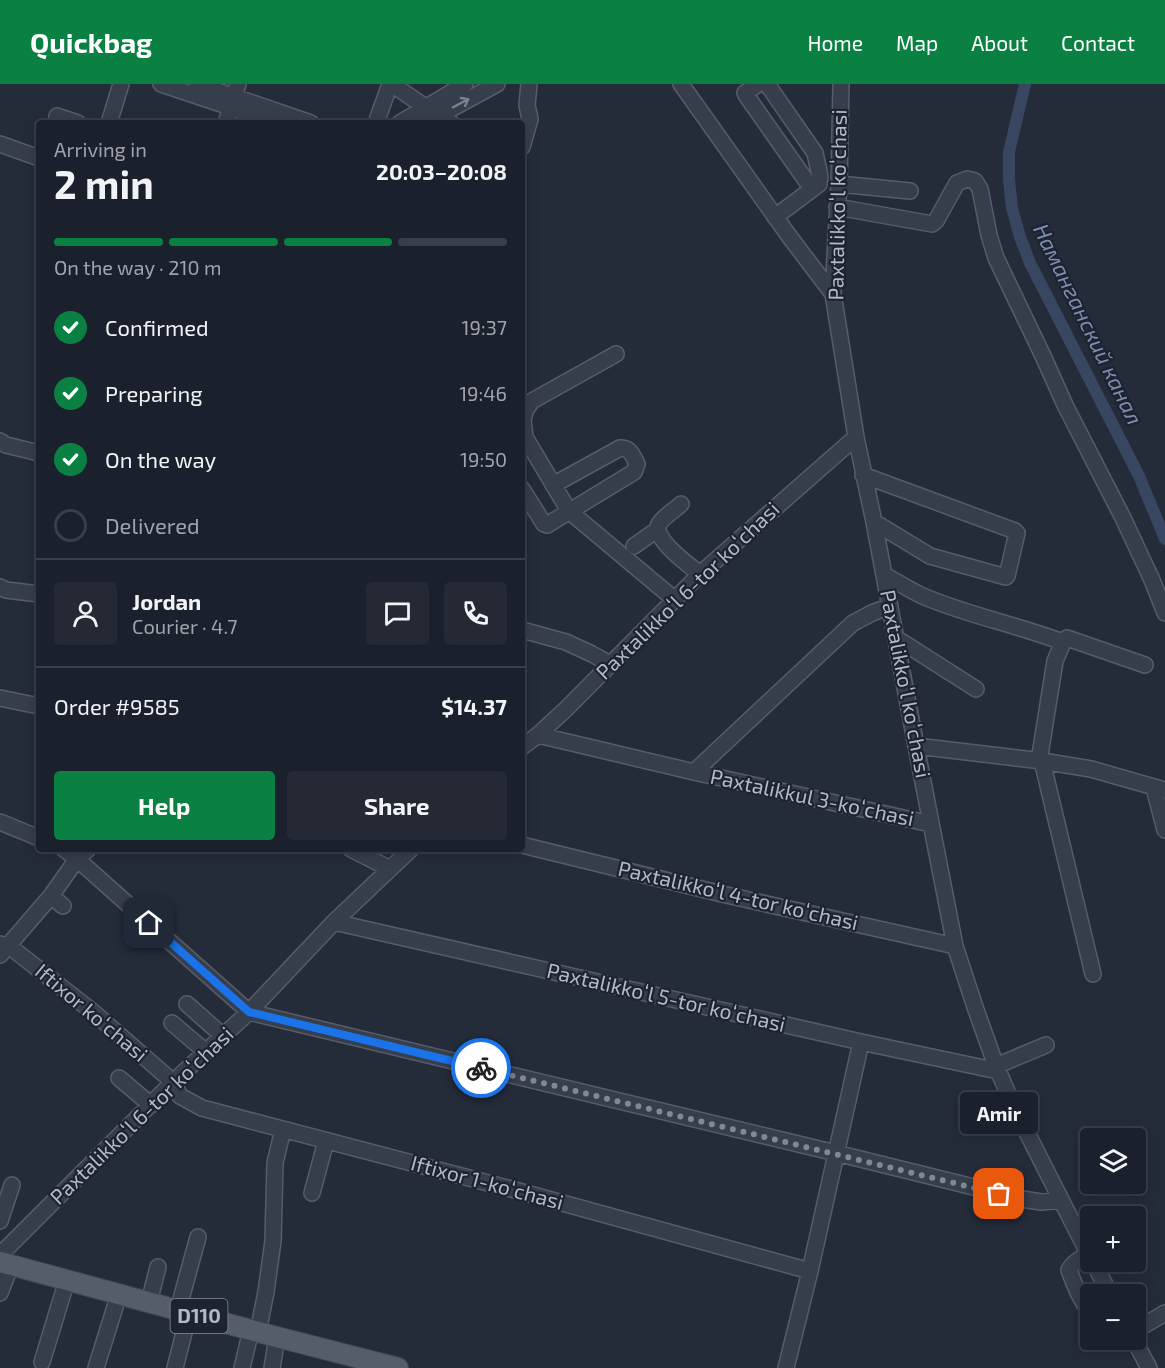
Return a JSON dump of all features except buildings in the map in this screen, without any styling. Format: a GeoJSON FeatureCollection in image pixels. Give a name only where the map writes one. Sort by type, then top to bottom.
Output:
{"type":"FeatureCollection","features":[{"type":"Feature","properties":{"kind":"main road","name":"D110"},"geometry":{"type":"LineString","coordinates":[[4,1260],[67,1280],[398,1368]]}},
{"type":"Feature","properties":{"kind":"street"},"geometry":{"type":"LineString","coordinates":[[110,120],[121,84]]}},
{"type":"Feature","properties":{"kind":"street"},"geometry":{"type":"LineString","coordinates":[[197,84],[299,120]]}},
{"type":"Feature","properties":{"kind":"street"},"geometry":{"type":"LineString","coordinates":[[378,120],[391,84],[435,117]]}},
{"type":"Feature","properties":{"kind":"street"},"geometry":{"type":"LineString","coordinates":[[435,117],[465,84]]}},
{"type":"Feature","properties":{"kind":"street"},"geometry":{"type":"LineString","coordinates":[[418,120],[435,117],[497,84]]}},
{"type":"Feature","properties":{"kind":"street"},"geometry":{"type":"LineString","coordinates":[[525,136],[530,119],[527,105],[529,84]]}},
{"type":"Feature","properties":{"kind":"street"},"geometry":{"type":"LineString","coordinates":[[681,84],[775,217],[833,294]]}},
{"type":"Feature","properties":{"kind":"street"},"geometry":{"type":"LineString","coordinates":[[758,84],[745,93],[746,95],[812,189]]}},
{"type":"Feature","properties":{"kind":"street"},"geometry":{"type":"LineString","coordinates":[[767,84],[815,153],[820,176],[819,184],[775,217]]}},
{"type":"Feature","properties":{"kind":"street","name":"Paxtalikkoʻl koʻchasi"},"geometry":{"type":"LineString","coordinates":[[841,84],[839,184],[833,294],[863,475],[955,946],[997,1069],[1080,1236]]}},
{"type":"Feature","properties":{"kind":"street"},"geometry":{"type":"LineString","coordinates":[[170,85],[234,96],[273,120]]}},
{"type":"Feature","properties":{"kind":"street"},"geometry":{"type":"LineString","coordinates":[[227,120],[234,96]]}},
{"type":"Feature","properties":{"kind":"street"},"geometry":{"type":"LineString","coordinates":[[57,116],[69,120]]}},
{"type":"Feature","properties":{"kind":"street"},"geometry":{"type":"LineString","coordinates":[[0,144],[36,157]]}},
{"type":"Feature","properties":{"kind":"street"},"geometry":{"type":"LineString","coordinates":[[837,207],[932,224],[936,221],[957,183],[967,179],[975,181],[980,189],[996,258],[1065,405],[1123,518],[1165,613]]}},
{"type":"Feature","properties":{"kind":"street"},"geometry":{"type":"LineString","coordinates":[[839,184],[910,191]]}},
{"type":"Feature","properties":{"kind":"street"},"geometry":{"type":"LineString","coordinates":[[525,413],[532,401],[616,354]]}},
{"type":"Feature","properties":{"kind":"street","name":"Paxtalikkoʻl 6-tor koʻchasi"},"geometry":{"type":"LineString","coordinates":[[525,745],[566,710],[700,574],[856,437]]}},
{"type":"Feature","properties":{"kind":"street"},"geometry":{"type":"LineString","coordinates":[[525,440],[569,511],[674,600]]}},
{"type":"Feature","properties":{"kind":"street"},"geometry":{"type":"LineString","coordinates":[[0,441],[6,445],[36,452]]}},
{"type":"Feature","properties":{"kind":"street"},"geometry":{"type":"LineString","coordinates":[[525,494],[543,524],[547,525],[634,472],[637,464],[631,452],[625,447],[620,447],[553,485]]}},
{"type":"Feature","properties":{"kind":"street"},"geometry":{"type":"LineString","coordinates":[[863,475],[1015,531],[1017,533],[1007,576],[930,556],[874,522]]}},
{"type":"Feature","properties":{"kind":"street"},"geometry":{"type":"LineString","coordinates":[[681,504],[659,524],[658,529],[663,542],[700,574]]}},
{"type":"Feature","properties":{"kind":"street"},"geometry":{"type":"LineString","coordinates":[[634,546],[658,529]]}},
{"type":"Feature","properties":{"kind":"street"},"geometry":{"type":"LineString","coordinates":[[884,575],[923,596],[1057,640]]}},
{"type":"Feature","properties":{"kind":"street"},"geometry":{"type":"LineString","coordinates":[[0,587],[6,590],[36,594]]}},
{"type":"Feature","properties":{"kind":"street","name":"Paxtalikkul 3-koʻchasi"},"geometry":{"type":"LineString","coordinates":[[694,772],[853,623],[890,606]]}},
{"type":"Feature","properties":{"kind":"street"},"geometry":{"type":"LineString","coordinates":[[525,631],[566,642],[610,664]]}},
{"type":"Feature","properties":{"kind":"street"},"geometry":{"type":"LineString","coordinates":[[896,638],[976,689]]}},
{"type":"Feature","properties":{"kind":"street"},"geometry":{"type":"LineString","coordinates":[[1092,974],[1041,761],[1055,661],[1067,638],[1145,664]]}},
{"type":"Feature","properties":{"kind":"street"},"geometry":{"type":"LineString","coordinates":[[0,698],[36,705]]}},
{"type":"Feature","properties":{"kind":"street","name":"Paxtalikkul 3-koʻchasi"},"geometry":{"type":"LineString","coordinates":[[538,735],[931,824]]}},
{"type":"Feature","properties":{"kind":"street"},"geometry":{"type":"LineString","coordinates":[[916,746],[1091,769],[1160,789],[1165,830]]}},
{"type":"Feature","properties":{"kind":"street"},"geometry":{"type":"LineString","coordinates":[[0,822],[36,837]]}},
{"type":"Feature","properties":{"kind":"street","name":"Paxtalikkoʻl 4-tor koʻchasi"},"geometry":{"type":"LineString","coordinates":[[525,846],[722,894],[955,946]]}},
{"type":"Feature","properties":{"kind":"street"},"geometry":{"type":"LineString","coordinates":[[357,852],[390,869]]}},
{"type":"Feature","properties":{"kind":"street","name":"Paxtalikkoʻl 6-tor koʻchasi"},"geometry":{"type":"LineString","coordinates":[[4,1260],[173,1082],[249,1012],[334,922],[408,852]]}},
{"type":"Feature","properties":{"kind":"street"},"geometry":{"type":"LineString","coordinates":[[82,854],[249,1012],[1022,1199],[1041,1202],[1061,1200]]}},
{"type":"Feature","properties":{"kind":"street","name":"Iftixor koʻchasi"},"geometry":{"type":"LineString","coordinates":[[82,854],[51,896],[3,948],[93,1012],[173,1082]]}},
{"type":"Feature","properties":{"kind":"street"},"geometry":{"type":"LineString","coordinates":[[51,896],[63,906]]}},
{"type":"Feature","properties":{"kind":"street","name":"Paxtalikkoʻl 5-tor koʻchasi"},"geometry":{"type":"LineString","coordinates":[[334,922],[861,1042],[997,1069]]}},
{"type":"Feature","properties":{"kind":"street"},"geometry":{"type":"LineString","coordinates":[[187,1004],[223,1036]]}},
{"type":"Feature","properties":{"kind":"street"},"geometry":{"type":"LineString","coordinates":[[172,1023],[206,1052]]}},
{"type":"Feature","properties":{"kind":"street"},"geometry":{"type":"LineString","coordinates":[[786,1368],[861,1042]]}},
{"type":"Feature","properties":{"kind":"street"},"geometry":{"type":"LineString","coordinates":[[997,1069],[1046,1046]]}},
{"type":"Feature","properties":{"kind":"street"},"geometry":{"type":"LineString","coordinates":[[119,1078],[151,1105]]}},
{"type":"Feature","properties":{"kind":"street","name":"Iftixor 1-koʻchasi"},"geometry":{"type":"LineString","coordinates":[[173,1082],[180,1096],[202,1108],[504,1187],[810,1271]]}},
{"type":"Feature","properties":{"kind":"street"},"geometry":{"type":"LineString","coordinates":[[272,1368],[262,1333],[273,1241],[275,1163],[283,1129]]}},
{"type":"Feature","properties":{"kind":"street"},"geometry":{"type":"LineString","coordinates":[[312,1193],[326,1141]]}},
{"type":"Feature","properties":{"kind":"street"},"geometry":{"type":"LineString","coordinates":[[0,1221],[12,1185]]}},
{"type":"Feature","properties":{"kind":"street"},"geometry":{"type":"LineString","coordinates":[[175,1368],[198,1237]]}},
{"type":"Feature","properties":{"kind":"street"},"geometry":{"type":"LineString","coordinates":[[0,1293],[4,1260]]}},
{"type":"Feature","properties":{"kind":"street"},"geometry":{"type":"LineString","coordinates":[[1080,1260],[1075,1262],[1069,1269],[1080,1297]]}},
{"type":"Feature","properties":{"kind":"street"},"geometry":{"type":"LineString","coordinates":[[149,1302],[158,1267]]}},
{"type":"Feature","properties":{"kind":"street"},"geometry":{"type":"LineString","coordinates":[[42,1362],[67,1280]]}},
{"type":"Feature","properties":{"kind":"street"},"geometry":{"type":"LineString","coordinates":[[96,1368],[119,1294]]}},
{"type":"Feature","properties":{"kind":"street"},"geometry":{"type":"LineString","coordinates":[[1146,1324],[1165,1313]]}},
{"type":"Feature","properties":{"kind":"street"},"geometry":{"type":"LineString","coordinates":[[242,1368],[262,1333]]}},
{"type":"Feature","properties":{"kind":"street"},"geometry":{"type":"LineString","coordinates":[[1139,1350],[1149,1368]]}},
{"type":"Feature","properties":{"kind":"waterway","name":"Наманганский канал"},"geometry":{"type":"LineString","coordinates":[[1025,84],[1009,152],[1012,208],[1020,237],[1030,263],[1139,476],[1165,539]]}},
{"type":"Feature","properties":{"kind":"way so far"},"geometry":{"type":"LineString","coordinates":[[481,1068],[999,1194]]}},
{"type":"Feature","properties":{"kind":"place","name":"Amir"},"geometry":{"type":"Point","coordinates":[999,1194]}},
{"type":"Feature","properties":{"kind":"route"},"geometry":{"type":"LineString","coordinates":[[149,923],[249,1012],[481,1068]]}}]}
